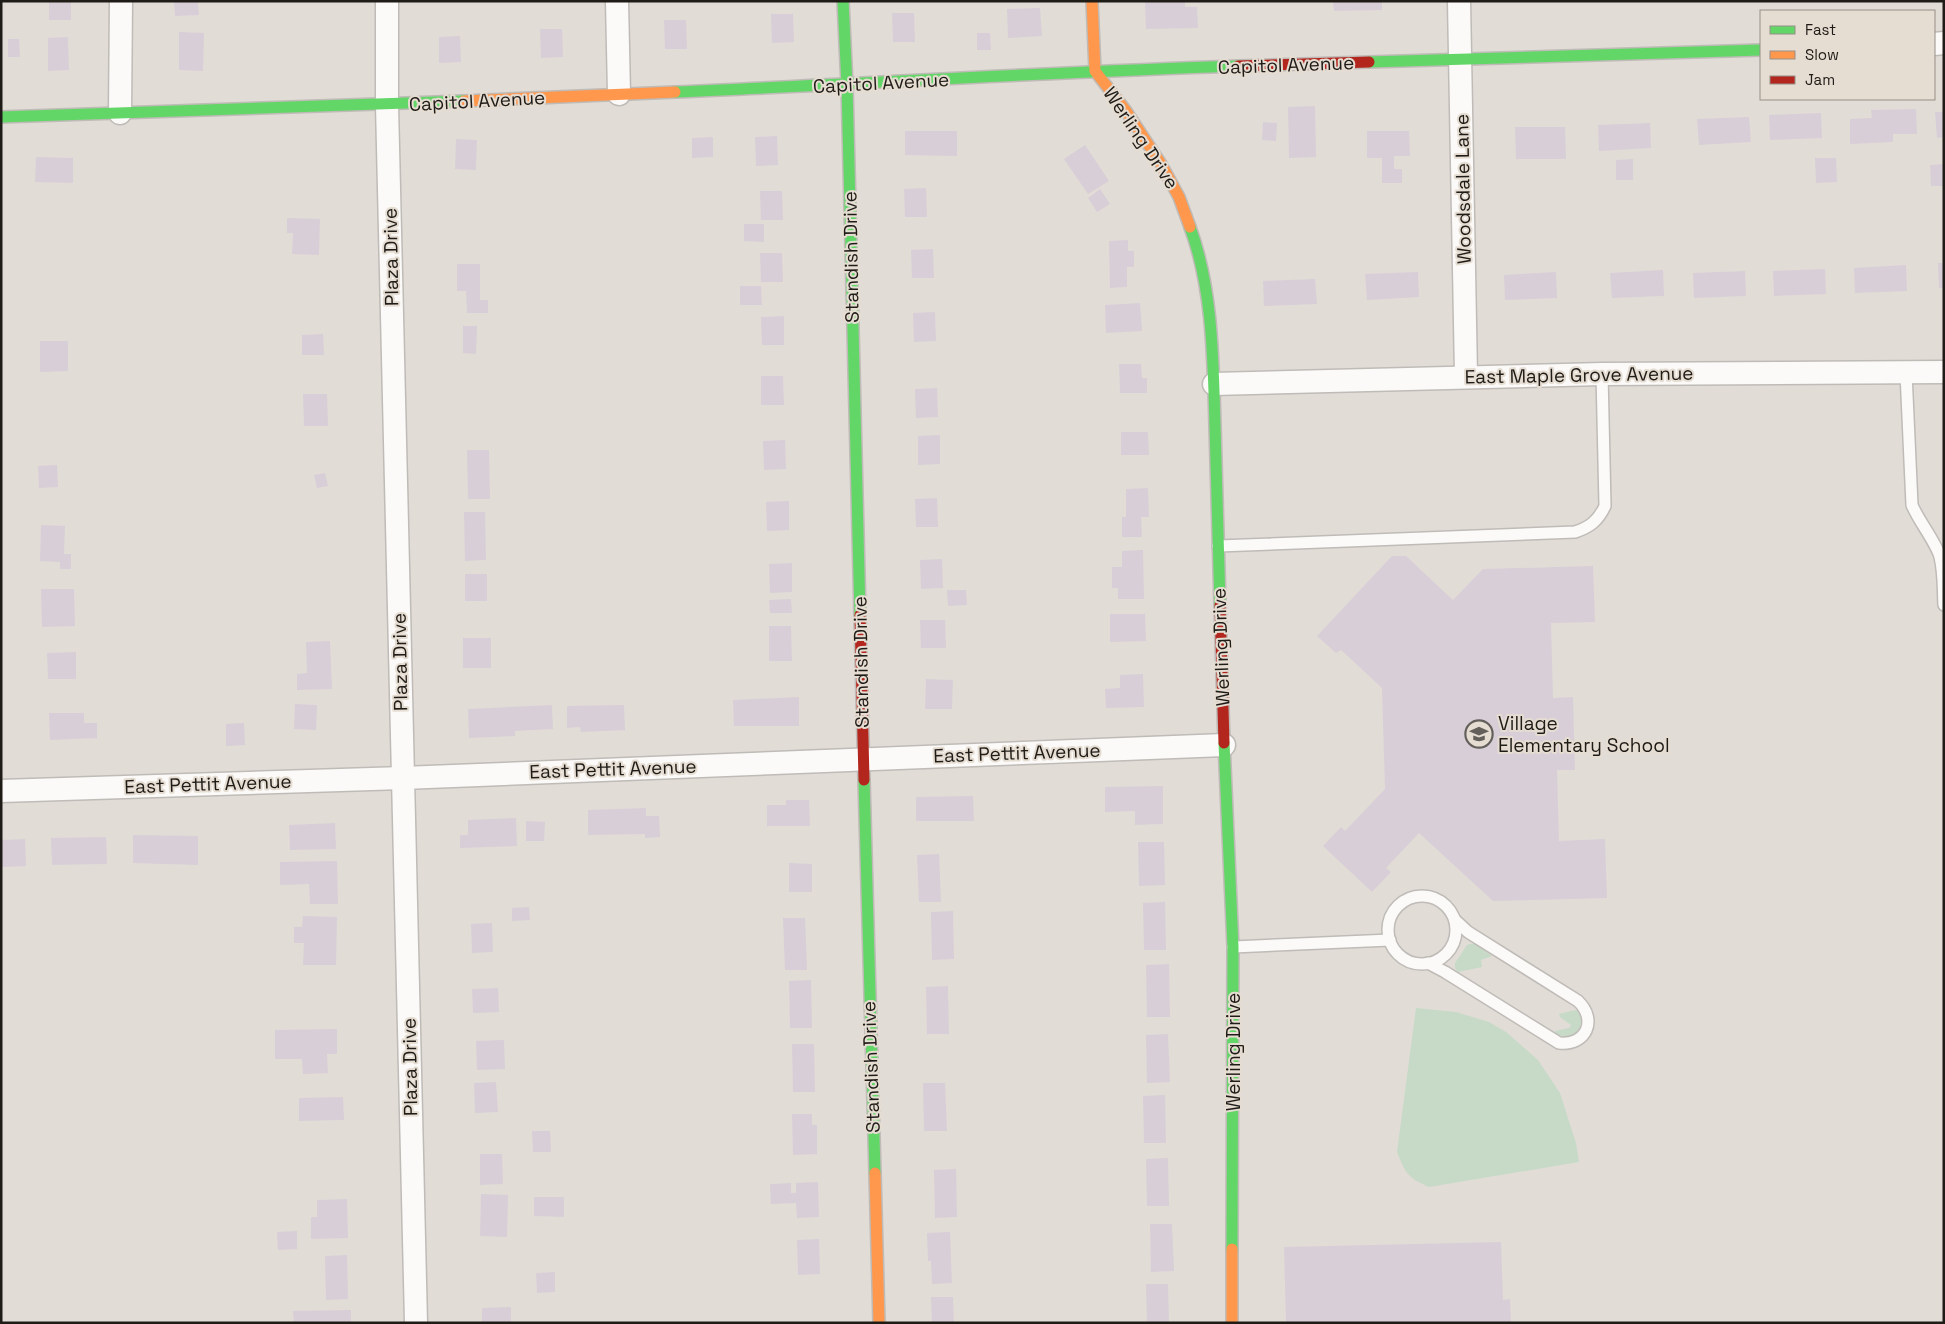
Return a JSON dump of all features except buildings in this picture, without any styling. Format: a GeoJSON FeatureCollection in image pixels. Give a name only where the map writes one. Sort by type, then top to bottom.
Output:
{"type":"FeatureCollection","features":[{"type":"Feature","properties":{"kind":"street"},"geometry":{"type":"LineString","coordinates":[[120,113],[121,1]]}},
{"type":"Feature","properties":{"kind":"street","name":"Plaza Drive"},"geometry":{"type":"LineString","coordinates":[[387,1],[387,106],[416,1323]]}},
{"type":"Feature","properties":{"kind":"street"},"geometry":{"type":"LineString","coordinates":[[617,1],[620,94]]}},
{"type":"Feature","properties":{"kind":"street","name":"Standish Drive"},"geometry":{"type":"LineString","coordinates":[[843,1],[847,85],[878,1323]]}},
{"type":"Feature","properties":{"kind":"street","name":"Werling Drive"},"geometry":{"type":"LineString","coordinates":[[1092,1],[1095,71],[1126,111],[1161,164],[1179,197],[1199,251],[1210,316],[1214,384],[1224,746],[1233,947],[1232,1323]]}},
{"type":"Feature","properties":{"kind":"street","name":"Woodsdale Lane"},"geometry":{"type":"LineString","coordinates":[[1459,1],[1466,376]]}},
{"type":"Feature","properties":{"kind":"street","name":"Capitol Avenue"},"geometry":{"type":"LineString","coordinates":[[1,117],[387,106],[847,85],[1095,71],[1760,50]]}},
{"type":"Feature","properties":{"kind":"street","name":"East Maple Grove Avenue"},"geometry":{"type":"LineString","coordinates":[[1214,384],[1466,376],[1944,372]]}},
{"type":"Feature","properties":{"kind":"street","name":"East Pettit Avenue"},"geometry":{"type":"LineString","coordinates":[[1,791],[402,778],[1224,746]]}},
{"type":"Feature","properties":{"kind":"lane"},"geometry":{"type":"LineString","coordinates":[[1906,373],[1912,505],[1940,555],[1943,573],[1944,605]]}},
{"type":"Feature","properties":{"kind":"lane"},"geometry":{"type":"LineString","coordinates":[[1218,546],[1576,532],[1589,527],[1599,518],[1605,506],[1602,374]]}},
{"type":"Feature","properties":{"kind":"lane"},"geometry":{"type":"LineString","coordinates":[[1428,963],[1559,1044],[1575,1042],[1586,1030],[1588,1022],[1587,1013],[1578,1001],[1468,932],[1455,920],[1449,909],[1440,901],[1429,896],[1416,896],[1406,900],[1394,912],[1388,928],[1390,940],[1396,951],[1404,958],[1415,963],[1428,963],[1439,959],[1448,952],[1456,932],[1455,920]]}},
{"type":"Feature","properties":{"kind":"lane"},"geometry":{"type":"LineString","coordinates":[[1233,947],[1390,940]]}},
{"type":"Feature","properties":{"kind":"green space"},"geometry":{"type":"Polygon","coordinates":[[[1475,944],[1492,956],[1481,960],[1482,967],[1458,972],[1455,968],[1455,963],[1467,945],[1475,944]]]}},
{"type":"Feature","properties":{"kind":"green space"},"geometry":{"type":"Polygon","coordinates":[[[1416,1008],[1456,1012],[1489,1022],[1506,1032],[1538,1060],[1560,1093],[1576,1143],[1579,1162],[1429,1187],[1408,1174],[1397,1152],[1416,1008]]]}},
{"type":"Feature","properties":{"kind":"green space"},"geometry":{"type":"Polygon","coordinates":[[[1575,1010],[1579,1011],[1581,1016],[1580,1028],[1571,1036],[1566,1037],[1555,1034],[1555,1031],[1569,1028],[1571,1025],[1560,1017],[1559,1014],[1575,1010]]]}},
{"type":"Feature","properties":{"kind":"traffic: fast"},"geometry":{"type":"LineString","coordinates":[[843,1],[847,85],[860,615]]}},
{"type":"Feature","properties":{"kind":"traffic: fast"},"geometry":{"type":"LineString","coordinates":[[1369,62],[1760,50]]}},
{"type":"Feature","properties":{"kind":"traffic: fast"},"geometry":{"type":"LineString","coordinates":[[675,92],[1097,71],[1238,66]]}},
{"type":"Feature","properties":{"kind":"traffic: fast"},"geometry":{"type":"LineString","coordinates":[[1,117],[464,101]]}},
{"type":"Feature","properties":{"kind":"traffic: fast"},"geometry":{"type":"LineString","coordinates":[[1190,227],[1203,275],[1210,325],[1220,605]]}},
{"type":"Feature","properties":{"kind":"traffic: fast"},"geometry":{"type":"LineString","coordinates":[[1224,743],[1233,947],[1232,1249]]}},
{"type":"Feature","properties":{"kind":"traffic: fast"},"geometry":{"type":"LineString","coordinates":[[864,780],[875,1173]]}},
{"type":"Feature","properties":{"kind":"traffic: slow"},"geometry":{"type":"LineString","coordinates":[[1092,1],[1095,71],[1126,111],[1161,164],[1179,197],[1190,227]]}},
{"type":"Feature","properties":{"kind":"traffic: slow"},"geometry":{"type":"LineString","coordinates":[[464,101],[675,92]]}},
{"type":"Feature","properties":{"kind":"traffic: slow"},"geometry":{"type":"LineString","coordinates":[[875,1173],[879,1323]]}},
{"type":"Feature","properties":{"kind":"traffic: slow"},"geometry":{"type":"LineString","coordinates":[[1232,1249],[1232,1323]]}},
{"type":"Feature","properties":{"kind":"traffic: jam"},"geometry":{"type":"LineString","coordinates":[[1238,66],[1369,62]]}},
{"type":"Feature","properties":{"kind":"traffic: jam"},"geometry":{"type":"LineString","coordinates":[[1220,605],[1224,743]]}},
{"type":"Feature","properties":{"kind":"traffic: jam"},"geometry":{"type":"LineString","coordinates":[[860,615],[864,780]]}},
{"type":"Feature","properties":{"kind":"place","name":"Village Elementary School"},"geometry":{"type":"Point","coordinates":[1479,734]}}]}
